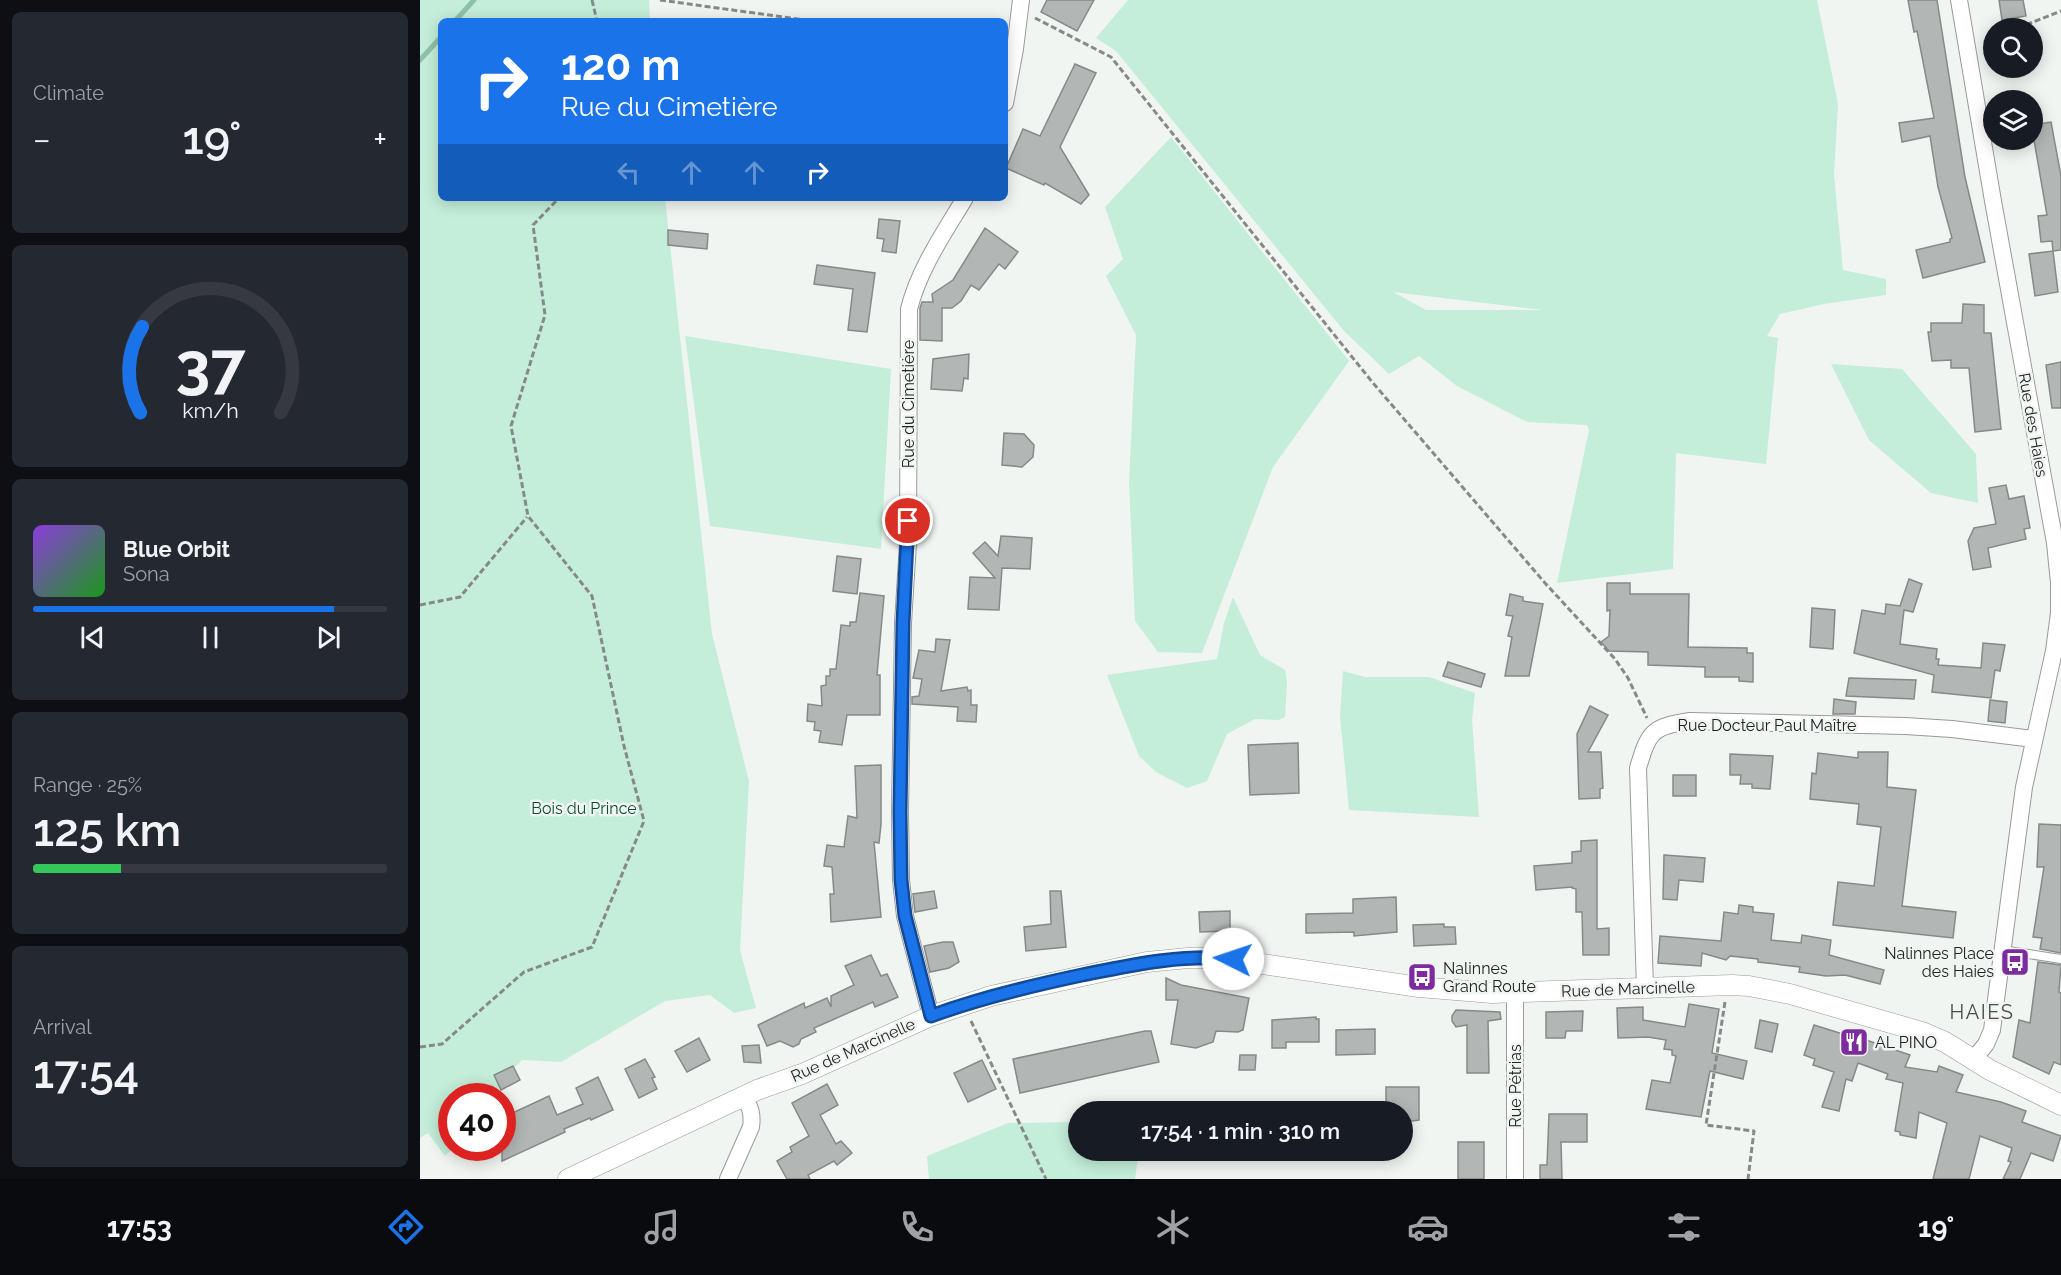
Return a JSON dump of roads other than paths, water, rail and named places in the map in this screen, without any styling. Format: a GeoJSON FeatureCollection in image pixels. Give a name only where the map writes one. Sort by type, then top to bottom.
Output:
{"type":"FeatureCollection","features":[{"type":"Feature","properties":{"kind":"street","name":"Rue des Haies"},"geometry":{"type":"LineString","coordinates":[[1959,0],[2053,532],[2059,584],[2059,613],[2054,651],[2024,787],[1992,1030],[1986,1044],[1973,1060]]}},
{"type":"Feature","properties":{"kind":"street"},"geometry":{"type":"LineString","coordinates":[[1008,83],[1020,5]]}},
{"type":"Feature","properties":{"kind":"street","name":"Rue du Cimetière"},"geometry":{"type":"LineString","coordinates":[[931,1016],[905,916],[901,880],[903,623],[908,543],[909,309],[922,271],[963,201]]}},
{"type":"Feature","properties":{"kind":"street","name":"Rue Docteur Paul Maître"},"geometry":{"type":"LineString","coordinates":[[1645,988],[1638,768],[1644,748],[1652,733],[1664,725],[1690,721],[1905,726],[2034,739]]}},
{"type":"Feature","properties":{"kind":"street","name":"Rue de Marcinelle"},"geometry":{"type":"LineString","coordinates":[[567,1179],[744,1096],[802,1074],[931,1016],[961,1005],[1010,991],[1125,966],[1157,960],[1199,957],[1251,962],[1431,988],[1515,993],[1749,986],[1781,992],[1899,1024],[1930,1035],[2061,1105]]}},
{"type":"Feature","properties":{"kind":"street","name":"Rue Pétrias"},"geometry":{"type":"LineString","coordinates":[[1515,993],[1515,1179]]}},
{"type":"Feature","properties":{"kind":"street"},"geometry":{"type":"LineString","coordinates":[[728,1179],[751,1127],[751,1109],[744,1096]]}},
{"type":"Feature","properties":{"kind":"lane"},"geometry":{"type":"LineString","coordinates":[[2002,950],[2061,959]]}},
{"type":"Feature","properties":{"kind":"waterway"},"geometry":{"type":"LineString","coordinates":[[458,18],[474,0]]}},
{"type":"Feature","properties":{"kind":"waterway"},"geometry":{"type":"LineString","coordinates":[[420,60],[438,40]]}},
{"type":"Feature","properties":{"kind":"place","name":"Nalinnes Place des Haies"},"geometry":{"type":"Point","coordinates":[2015,962]}},
{"type":"Feature","properties":{"kind":"place","name":"Nalinnes Grand Route"},"geometry":{"type":"Point","coordinates":[1422,977]}},
{"type":"Feature","properties":{"kind":"place","name":"AL PINO"},"geometry":{"type":"Point","coordinates":[1854,1042]}},
{"type":"Feature","properties":{"kind":"district","name":"HAIES"},"geometry":{"type":"Point","coordinates":[1982,1012]}},
{"type":"Feature","properties":{"kind":"park label","name":"Bois du Prince"},"geometry":{"type":"Point","coordinates":[584,808]}}]}
